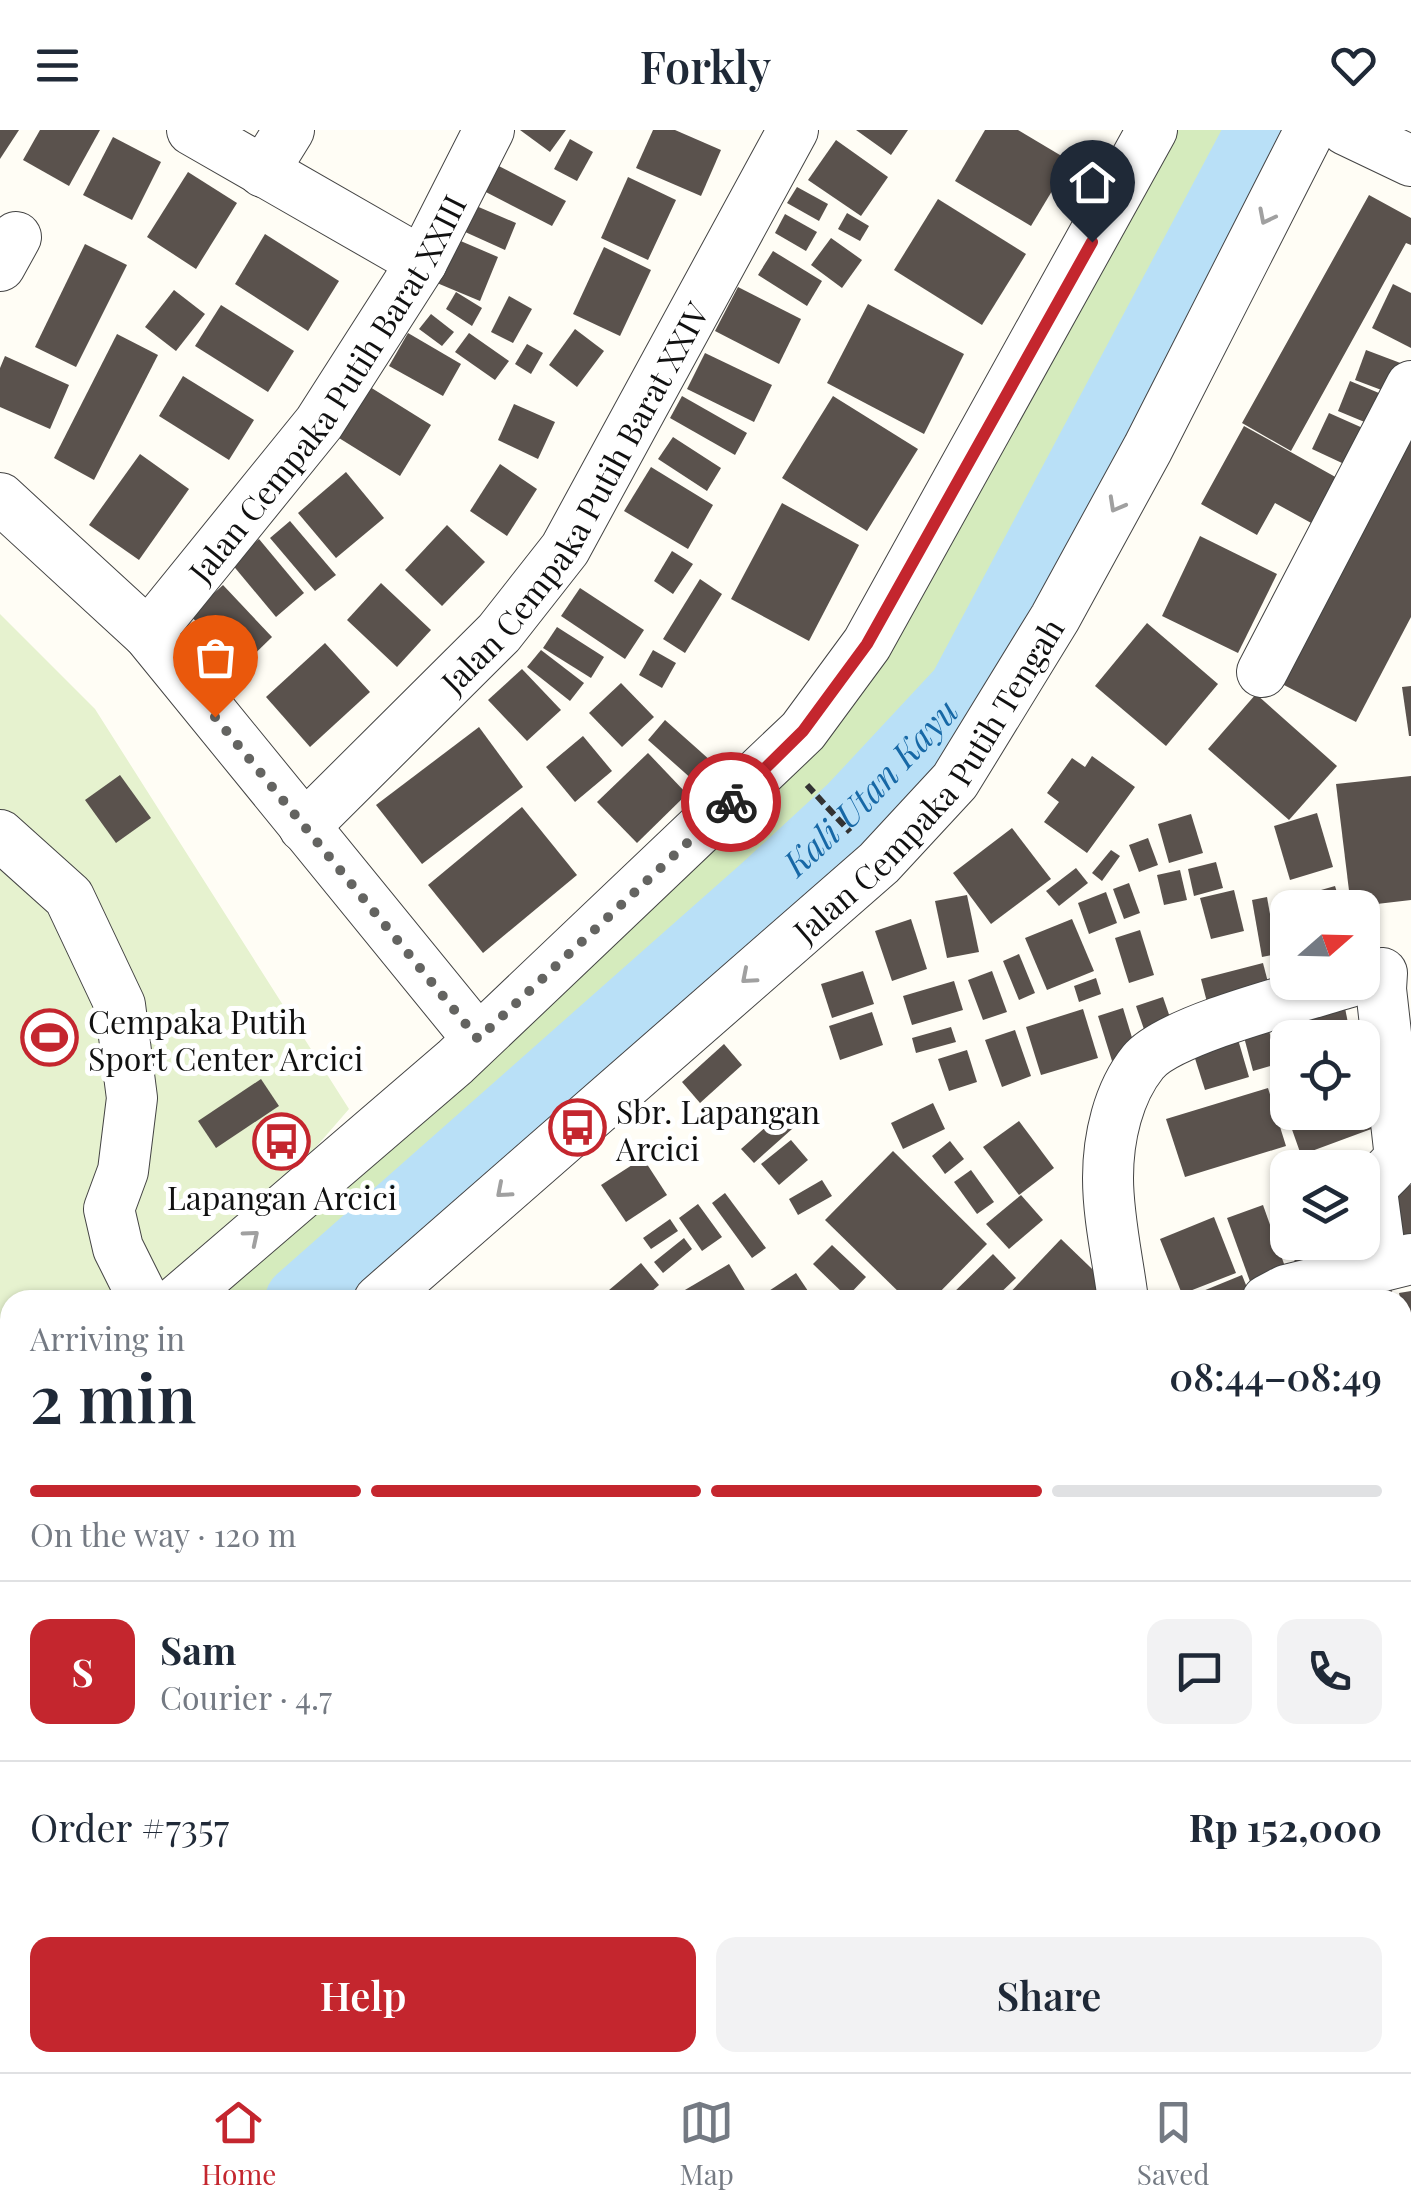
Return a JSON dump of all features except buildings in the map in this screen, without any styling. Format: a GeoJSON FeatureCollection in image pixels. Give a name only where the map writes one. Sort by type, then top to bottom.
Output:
{"type":"FeatureCollection","features":[{"type":"Feature","properties":{"kind":"street"},"geometry":{"type":"LineString","coordinates":[[192,130],[276,151],[422,262]]}},
{"type":"Feature","properties":{"kind":"street","name":"Jalan Cempaka Putih Barat XXIII"},"geometry":{"type":"LineString","coordinates":[[148,634],[318,423],[422,262],[489,130]]}},
{"type":"Feature","properties":{"kind":"street","name":"Jalan Cempaka Putih Barat XXIV"},"geometry":{"type":"LineString","coordinates":[[304,827],[498,634],[565,549],[793,130]]}},
{"type":"Feature","properties":{"kind":"street"},"geometry":{"type":"LineString","coordinates":[[189,1290],[478,1039],[773,762],[830,695],[867,644],[1152,130]]}},
{"type":"Feature","properties":{"kind":"street","name":"Jalan Cempaka Putih Tengah"},"geometry":{"type":"LineString","coordinates":[[390,1290],[879,863],[955,781],[1064,601],[1148,448],[1310,130]]}},
{"type":"Feature","properties":{"kind":"street"},"geometry":{"type":"LineString","coordinates":[[1346,130],[1411,161]]}},
{"type":"Feature","properties":{"kind":"street"},"geometry":{"type":"LineString","coordinates":[[1262,672],[1411,386]]}},
{"type":"Feature","properties":{"kind":"street"},"geometry":{"type":"LineString","coordinates":[[0,498],[148,634],[478,1039]]}},
{"type":"Feature","properties":{"kind":"street"},"geometry":{"type":"LineString","coordinates":[[0,835],[68,897],[120,1005],[132,1098],[123,1171],[109,1209],[118,1248],[139,1290]]}},
{"type":"Feature","properties":{"kind":"street"},"geometry":{"type":"LineString","coordinates":[[1286,1290],[1397,1262],[1372,1191],[1373,1185],[1396,1163],[1400,1150],[1380,986]]}},
{"type":"Feature","properties":{"kind":"street"},"geometry":{"type":"LineString","coordinates":[[1122,1290],[1108,1178],[1114,1122],[1123,1093],[1145,1059],[1198,1030],[1297,1000]]}},
{"type":"Feature","properties":{"kind":"street"},"geometry":{"type":"LineString","coordinates":[[109,1209],[142,1242],[160,1290]]}},
{"type":"Feature","properties":{"kind":"path"},"geometry":{"type":"LineString","coordinates":[[812,790],[848,829]]}},
{"type":"Feature","properties":{"kind":"green space"},"geometry":{"type":"Polygon","coordinates":[[[1152,130],[1318,130],[953,771],[384,1290],[194,1290],[773,762],[1152,130]]]}},
{"type":"Feature","properties":{"kind":"green space"},"geometry":{"type":"Polygon","coordinates":[[[0,614],[95,709],[349,1109],[290,1177],[177,1290],[0,1290],[0,614]]]}},
{"type":"Feature","properties":{"kind":"waterway","name":"Kali Utan Kayu"},"geometry":{"type":"LineString","coordinates":[[310,1290],[852,808],[962,690],[1260,130]]}},
{"type":"Feature","properties":{"kind":"way so far"},"geometry":{"type":"LineString","coordinates":[[215,717],[478,1039],[731,802]]}},
{"type":"Feature","properties":{"kind":"place","name":"Cempaka Putih Sport Center Arcici"},"geometry":{"type":"Point","coordinates":[49,1038]}},
{"type":"Feature","properties":{"kind":"place","name":"Sbr. Lapangan Arcici"},"geometry":{"type":"Point","coordinates":[577,1128]}},
{"type":"Feature","properties":{"kind":"place","name":"Lapangan Arcici"},"geometry":{"type":"Point","coordinates":[282,1142]}},
{"type":"Feature","properties":{"kind":"route"},"geometry":{"type":"LineString","coordinates":[[731,802],[803,731],[867,644],[1092,242]]}}]}
